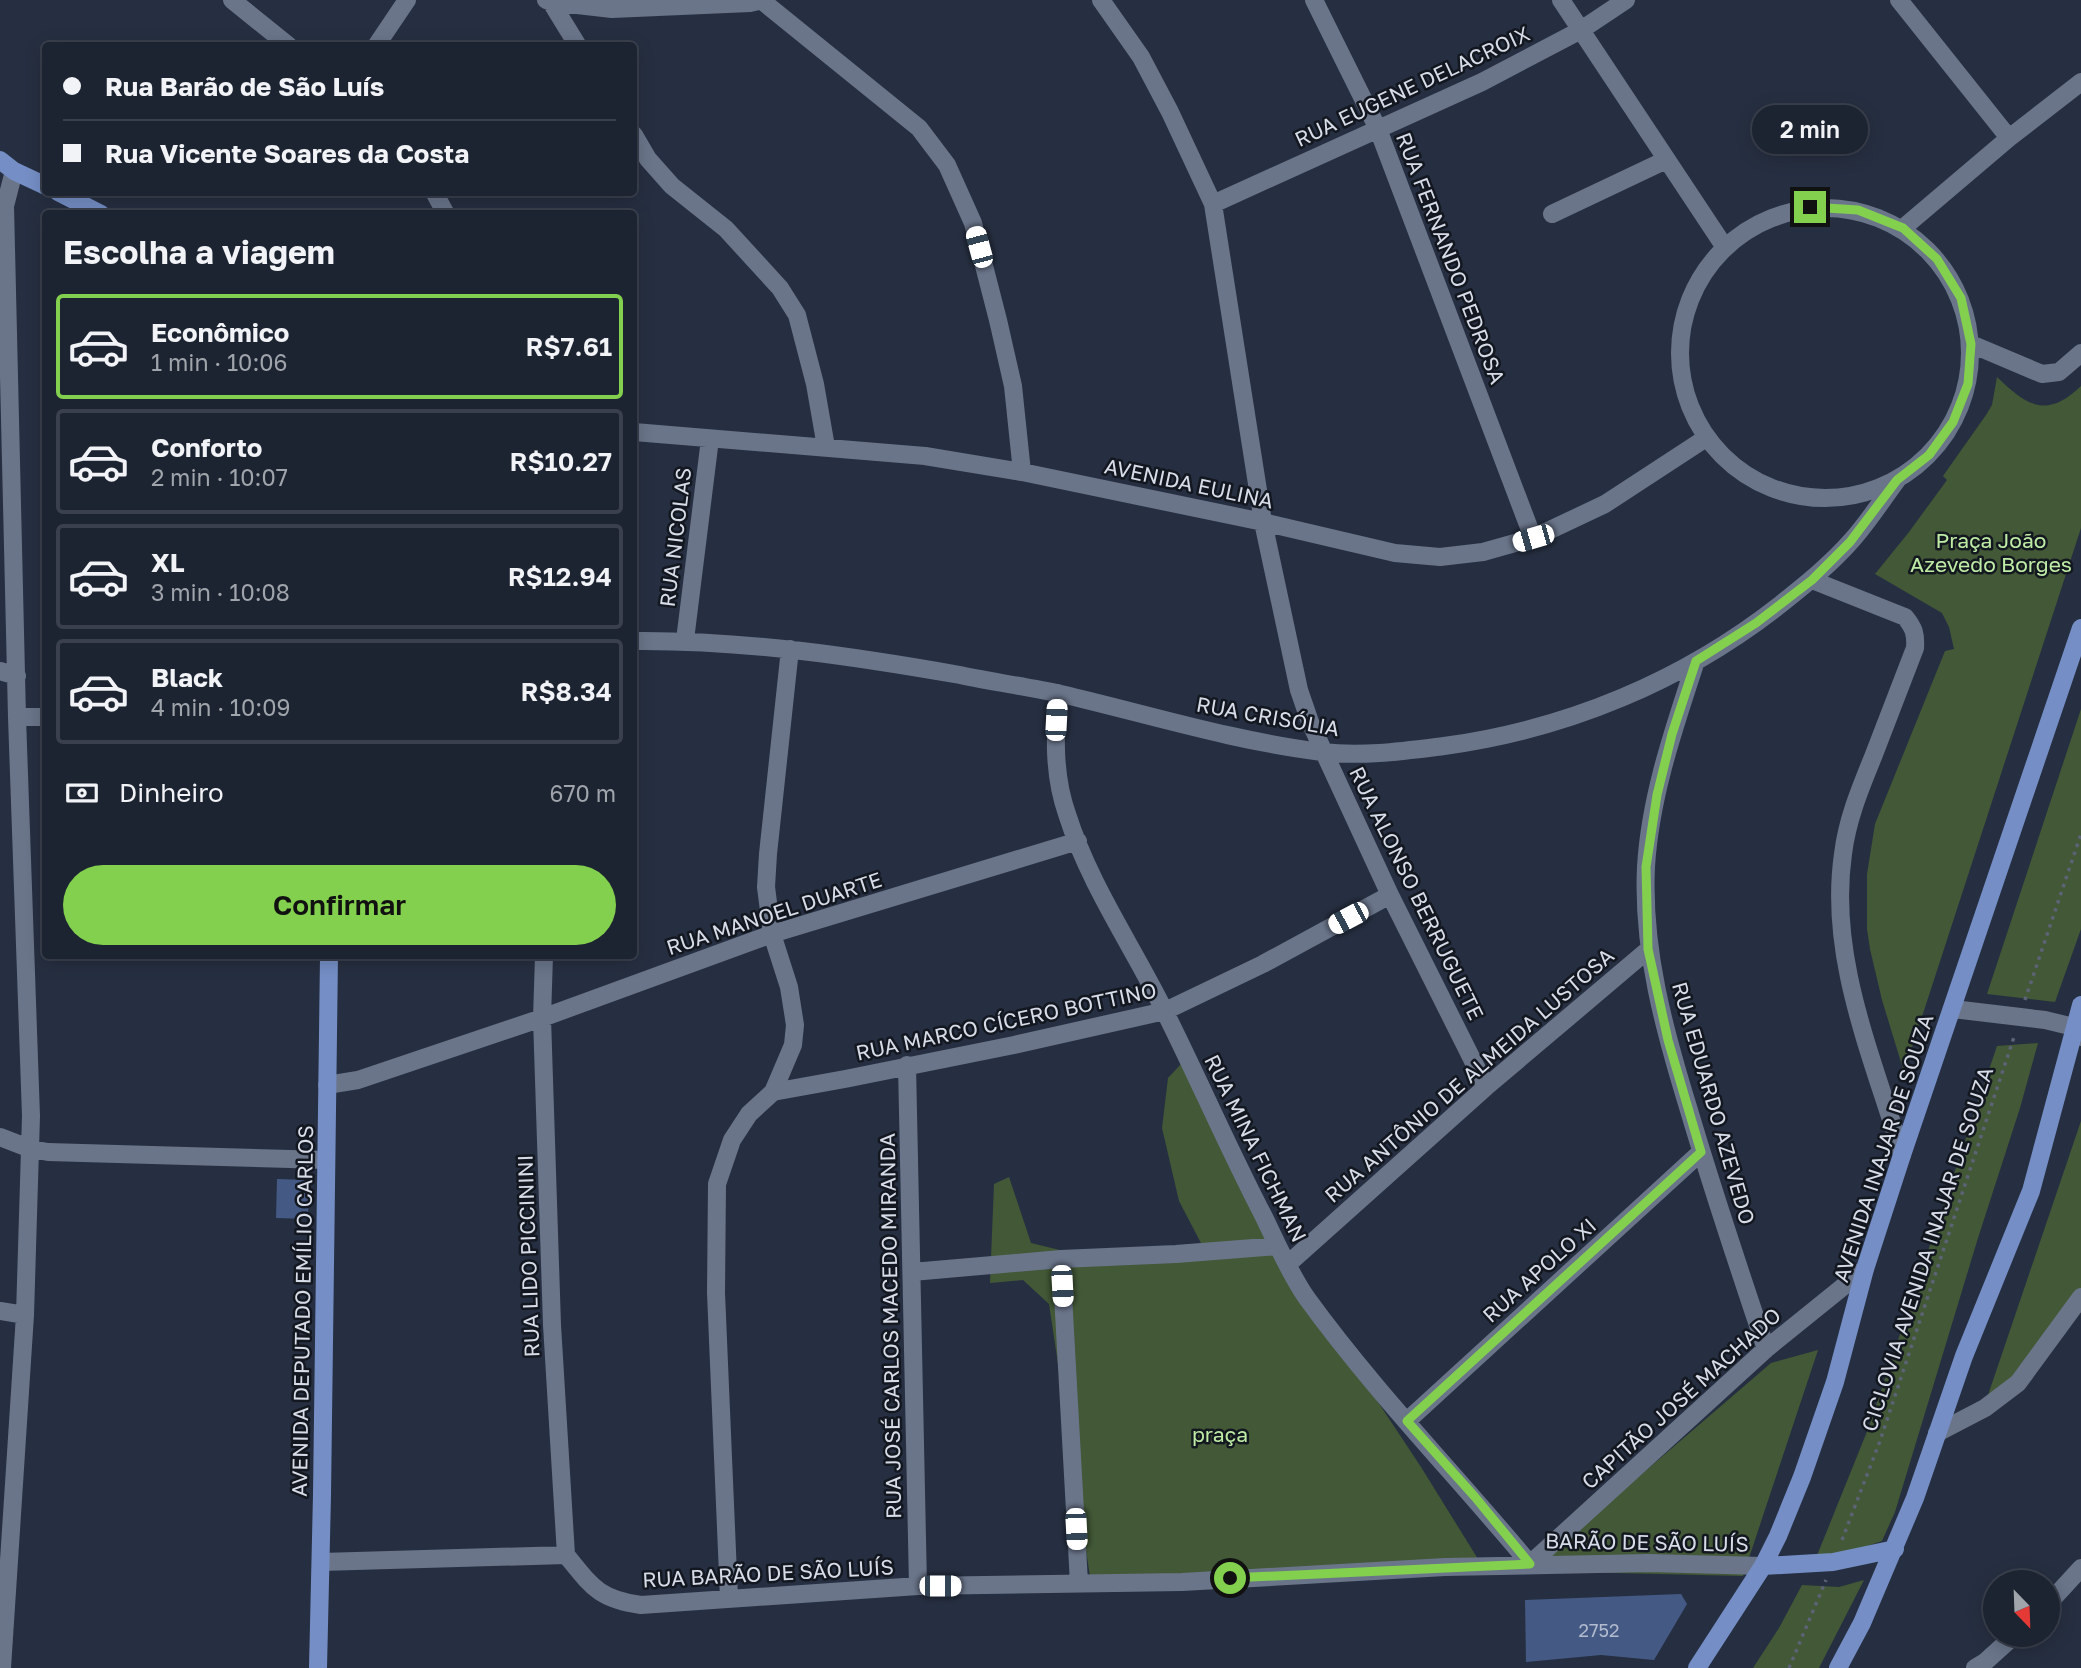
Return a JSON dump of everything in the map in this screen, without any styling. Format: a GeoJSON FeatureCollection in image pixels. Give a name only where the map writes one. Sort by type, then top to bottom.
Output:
{"type":"FeatureCollection","features":[{"type":"Feature","properties":{"kind":"main road"},"geometry":{"type":"LineString","coordinates":[[7,165],[42,184]]}},
{"type":"Feature","properties":{"kind":"main road"},"geometry":{"type":"LineString","coordinates":[[66,196],[93,210]]}},
{"type":"Feature","properties":{"kind":"main road","name":"AVENIDA INAJAR DE SOUZA"},"geometry":{"type":"LineString","coordinates":[[1697,1668],[1763,1566],[1779,1536],[1802,1477],[1835,1382],[1865,1269],[1902,1155],[2081,628]]}},
{"type":"Feature","properties":{"kind":"main road","name":"AVENIDA DEPUTADO EMÍLIO CARLOS"},"geometry":{"type":"LineString","coordinates":[[318,1668],[329,959]]}},
{"type":"Feature","properties":{"kind":"main road"},"geometry":{"type":"LineString","coordinates":[[1839,1668],[1895,1549],[1964,1356],[2031,1191],[2078,1032],[2081,1005]]}},
{"type":"Feature","properties":{"kind":"main road"},"geometry":{"type":"LineString","coordinates":[[1763,1566],[1833,1562],[1895,1549]]}},
{"type":"Feature","properties":{"kind":"street"},"geometry":{"type":"LineString","coordinates":[[232,0],[284,42]]}},
{"type":"Feature","properties":{"kind":"street"},"geometry":{"type":"LineString","coordinates":[[379,42],[407,0]]}},
{"type":"Feature","properties":{"kind":"street"},"geometry":{"type":"LineString","coordinates":[[549,1],[612,9],[762,0],[919,128],[947,165],[973,223],[1013,386],[1022,472]]}},
{"type":"Feature","properties":{"kind":"street","name":"RUA ALONSO BERRUGUETE"},"geometry":{"type":"LineString","coordinates":[[1101,0],[1141,57],[1213,204],[1264,522],[1299,690],[1324,752],[1390,895],[1486,1087]]}},
{"type":"Feature","properties":{"kind":"street","name":"RUA FERNANDO PEDROSA"},"geometry":{"type":"LineString","coordinates":[[1314,0],[1378,129],[1533,538]]}},
{"type":"Feature","properties":{"kind":"street"},"geometry":{"type":"LineString","coordinates":[[1561,0],[1724,246]]}},
{"type":"Feature","properties":{"kind":"street","name":"RUA EUGENE DELACROIX"},"geometry":{"type":"LineString","coordinates":[[1213,204],[1482,82],[1581,30],[1626,0]]}},
{"type":"Feature","properties":{"kind":"street"},"geometry":{"type":"LineString","coordinates":[[1899,0],[2009,138]]}},
{"type":"Feature","properties":{"kind":"street"},"geometry":{"type":"LineString","coordinates":[[549,1],[575,42]]}},
{"type":"Feature","properties":{"kind":"street"},"geometry":{"type":"LineString","coordinates":[[1903,228],[2009,138],[2081,82]]}},
{"type":"Feature","properties":{"kind":"street"},"geometry":{"type":"LineString","coordinates":[[637,140],[648,159],[671,186],[726,229],[780,288],[797,315],[815,384],[826,447]]}},
{"type":"Feature","properties":{"kind":"street"},"geometry":{"type":"LineString","coordinates":[[1552,214],[1666,160]]}},
{"type":"Feature","properties":{"kind":"street"},"geometry":{"type":"LineString","coordinates":[[2,1668],[5,1532],[24,1315],[30,1149],[25,911],[17,717],[9,673],[5,206],[7,165]]}},
{"type":"Feature","properties":{"kind":"street"},"geometry":{"type":"LineString","coordinates":[[1810,207],[1858,210],[1903,228],[1937,259],[1961,298],[1971,344],[1968,384],[1953,422],[1929,455],[1897,480],[1857,495],[1814,498],[1773,489],[1735,469],[1706,438],[1686,401],[1678,360],[1682,318],[1698,279],[1724,246],[1764,220],[1810,207]]}},
{"type":"Feature","properties":{"kind":"street"},"geometry":{"type":"LineString","coordinates":[[1971,344],[2042,374],[2059,372],[2081,352]]}},
{"type":"Feature","properties":{"kind":"street","name":"AVENIDA EULINA"},"geometry":{"type":"LineString","coordinates":[[637,432],[907,454],[1022,472],[1264,522],[1395,553],[1440,557],[1483,552],[1533,538],[1605,504],[1706,438]]}},
{"type":"Feature","properties":{"kind":"street","name":"RUA NICOLAS"},"geometry":{"type":"LineString","coordinates":[[685,640],[710,439]]}},
{"type":"Feature","properties":{"kind":"street","name":"RUA CRISÓLIA"},"geometry":{"type":"LineString","coordinates":[[637,640],[685,640],[790,649],[921,668],[1058,693],[1218,733],[1324,752],[1392,753],[1481,741],[1566,720],[1638,692],[1696,661],[1756,623],[1812,580],[1850,542],[1897,480]]}},
{"type":"Feature","properties":{"kind":"street"},"geometry":{"type":"LineString","coordinates":[[1812,580],[1905,617],[1913,626],[1916,636],[1915,648],[1852,810],[1843,853],[1839,894],[1847,973],[1902,1155]]}},
{"type":"Feature","properties":{"kind":"street"},"geometry":{"type":"LineString","coordinates":[[729,1598],[716,1293],[717,1184],[733,1140],[749,1114],[772,1091],[793,1045],[795,1025],[789,987],[772,934],[766,887],[790,649]]}},
{"type":"Feature","properties":{"kind":"street","name":"RUA EDUARDO AZEVEDO"},"geometry":{"type":"LineString","coordinates":[[1696,661],[1672,734],[1657,795],[1646,867],[1648,949],[1668,1040],[1701,1152],[1766,1349]]}},
{"type":"Feature","properties":{"kind":"street","name":"RUA MINA FICHMAN"},"geometry":{"type":"LineString","coordinates":[[1058,693],[1055,747],[1059,784],[1067,815],[1088,864],[1165,1011],[1241,1174],[1287,1264],[1304,1293],[1352,1359],[1475,1497],[1530,1564]]}},
{"type":"Feature","properties":{"kind":"street"},"geometry":{"type":"LineString","coordinates":[[17,717],[42,717]]}},
{"type":"Feature","properties":{"kind":"street","name":"RUA MANOEL DUARTE"},"geometry":{"type":"LineString","coordinates":[[327,1085],[358,1080],[542,1018],[772,934],[1078,841]]}},
{"type":"Feature","properties":{"kind":"street","name":"RUA MARCO CÍCERO BOTTINO"},"geometry":{"type":"LineString","coordinates":[[772,1091],[1014,1045],[1165,1011],[1263,964],[1390,895]]}},
{"type":"Feature","properties":{"kind":"street","name":"RUA ANTÔNIO DE ALMEIDA LUSTOSA"},"geometry":{"type":"LineString","coordinates":[[1287,1264],[1486,1087],[1648,949]]}},
{"type":"Feature","properties":{"kind":"street","name":"RUA LIDO PICCININI"},"geometry":{"type":"LineString","coordinates":[[544,959],[542,1018],[552,1325],[566,1555]]}},
{"type":"Feature","properties":{"kind":"street"},"geometry":{"type":"LineString","coordinates":[[1952,1009],[2045,1020],[2078,1032]]}},
{"type":"Feature","properties":{"kind":"street","name":"RUA JOSÉ CARLOS MACEDO MIRANDA"},"geometry":{"type":"LineString","coordinates":[[907,1065],[918,1586]]}},
{"type":"Feature","properties":{"kind":"street"},"geometry":{"type":"LineString","coordinates":[[0,1137],[30,1149],[48,1152],[327,1160]]}},
{"type":"Feature","properties":{"kind":"street","name":"RUA APOLO XI"},"geometry":{"type":"LineString","coordinates":[[1407,1421],[1701,1152]]}},
{"type":"Feature","properties":{"kind":"street"},"geometry":{"type":"LineString","coordinates":[[912,1272],[1061,1259],[1278,1246]]}},
{"type":"Feature","properties":{"kind":"street"},"geometry":{"type":"LineString","coordinates":[[1061,1259],[1079,1583]]}},
{"type":"Feature","properties":{"kind":"street","name":"CAPITÃO JOSÉ MACHADO"},"geometry":{"type":"LineString","coordinates":[[1530,1564],[1766,1349],[1865,1269]]}},
{"type":"Feature","properties":{"kind":"street"},"geometry":{"type":"LineString","coordinates":[[1937,1433],[1985,1408],[2018,1382],[2081,1297]]}},
{"type":"Feature","properties":{"kind":"street"},"geometry":{"type":"LineString","coordinates":[[0,1311],[24,1315]]}},
{"type":"Feature","properties":{"kind":"street"},"geometry":{"type":"LineString","coordinates":[[321,1562],[566,1555]]}},
{"type":"Feature","properties":{"kind":"street","name":"RUA BARÃO DE SÃO LUÍS"},"geometry":{"type":"LineString","coordinates":[[566,1555],[591,1586],[616,1601],[641,1605],[918,1586],[1182,1582],[1301,1573],[1530,1564]]}},
{"type":"Feature","properties":{"kind":"street","name":"BARÃO DE SÃO LUÍS"},"geometry":{"type":"LineString","coordinates":[[1530,1564],[1763,1566]]}},
{"type":"Feature","properties":{"kind":"street"},"geometry":{"type":"LineString","coordinates":[[2060,1591],[2081,1568]]}},
{"type":"Feature","properties":{"kind":"street"},"geometry":{"type":"LineString","coordinates":[[1975,1668],[2002,1647]]}},
{"type":"Feature","properties":{"kind":"path","name":"CICLOVIA AVENIDA INAJAR DE SOUZA"},"geometry":{"type":"LineString","coordinates":[[1789,1668],[1880,1441],[2081,834]]}},
{"type":"Feature","properties":{"kind":"green space","name":"Praça João Azevedo Borges"},"geometry":{"type":"Polygon","coordinates":[[[1997,377],[2018,395],[2038,405],[2058,403],[2081,386],[2081,528],[1904,1072],[1870,949],[1867,929],[1867,874],[1875,824],[1945,651],[1954,649],[1949,627],[1942,613],[1875,574],[1947,480],[1943,476],[1992,405],[1997,377]]]}},
{"type":"Feature","properties":{"kind":"green space"},"geometry":{"type":"Polygon","coordinates":[[[2081,709],[2081,929],[2055,1002],[1987,994],[2081,709]]]}},
{"type":"Feature","properties":{"kind":"green space"},"geometry":{"type":"Polygon","coordinates":[[[2038,1043],[1895,1512],[1882,1541],[1836,1557],[1816,1558],[1868,1429],[1997,1046],[2038,1043]]]}},
{"type":"Feature","properties":{"kind":"green space","name":"praça"},"geometry":{"type":"Polygon","coordinates":[[[1182,1063],[1272,1242],[1421,1467],[1478,1559],[1092,1590],[1049,1304],[1023,1280],[990,1283],[994,1184],[1009,1177],[1031,1243],[1072,1253],[1202,1245],[1179,1201],[1162,1128],[1168,1078],[1182,1063]]]}},
{"type":"Feature","properties":{"kind":"green space"},"geometry":{"type":"Polygon","coordinates":[[[2081,1121],[2081,1290],[2047,1350],[1987,1398],[2081,1121]]]}},
{"type":"Feature","properties":{"kind":"green space"},"geometry":{"type":"Polygon","coordinates":[[[1818,1350],[1743,1576],[1529,1571],[1771,1363],[1818,1350]]]}},
{"type":"Feature","properties":{"kind":"green space"},"geometry":{"type":"Polygon","coordinates":[[[1864,1580],[1819,1668],[1753,1668],[1802,1585],[1839,1587],[1864,1580]]]}},
{"type":"Feature","properties":{"kind":"building"},"geometry":{"type":"Polygon","coordinates":[[[277,1179],[309,1180],[308,1219],[276,1218],[277,1179]]]}},
{"type":"Feature","properties":{"kind":"building"},"geometry":{"type":"Polygon","coordinates":[[[1681,1594],[1687,1604],[1654,1660],[1601,1655],[1526,1662],[1525,1600],[1681,1594]]]}},
{"type":"Feature","properties":{"kind":"route"},"geometry":{"type":"LineString","coordinates":[[1230,1578],[1530,1564],[1407,1421],[1701,1152],[1668,1040],[1648,949],[1646,867],[1657,795],[1672,734],[1696,661],[1756,623],[1812,580],[1850,542],[1897,480],[1929,455],[1953,422],[1968,384],[1971,344],[1961,298],[1937,259],[1903,228],[1858,210],[1810,207]]}}]}
